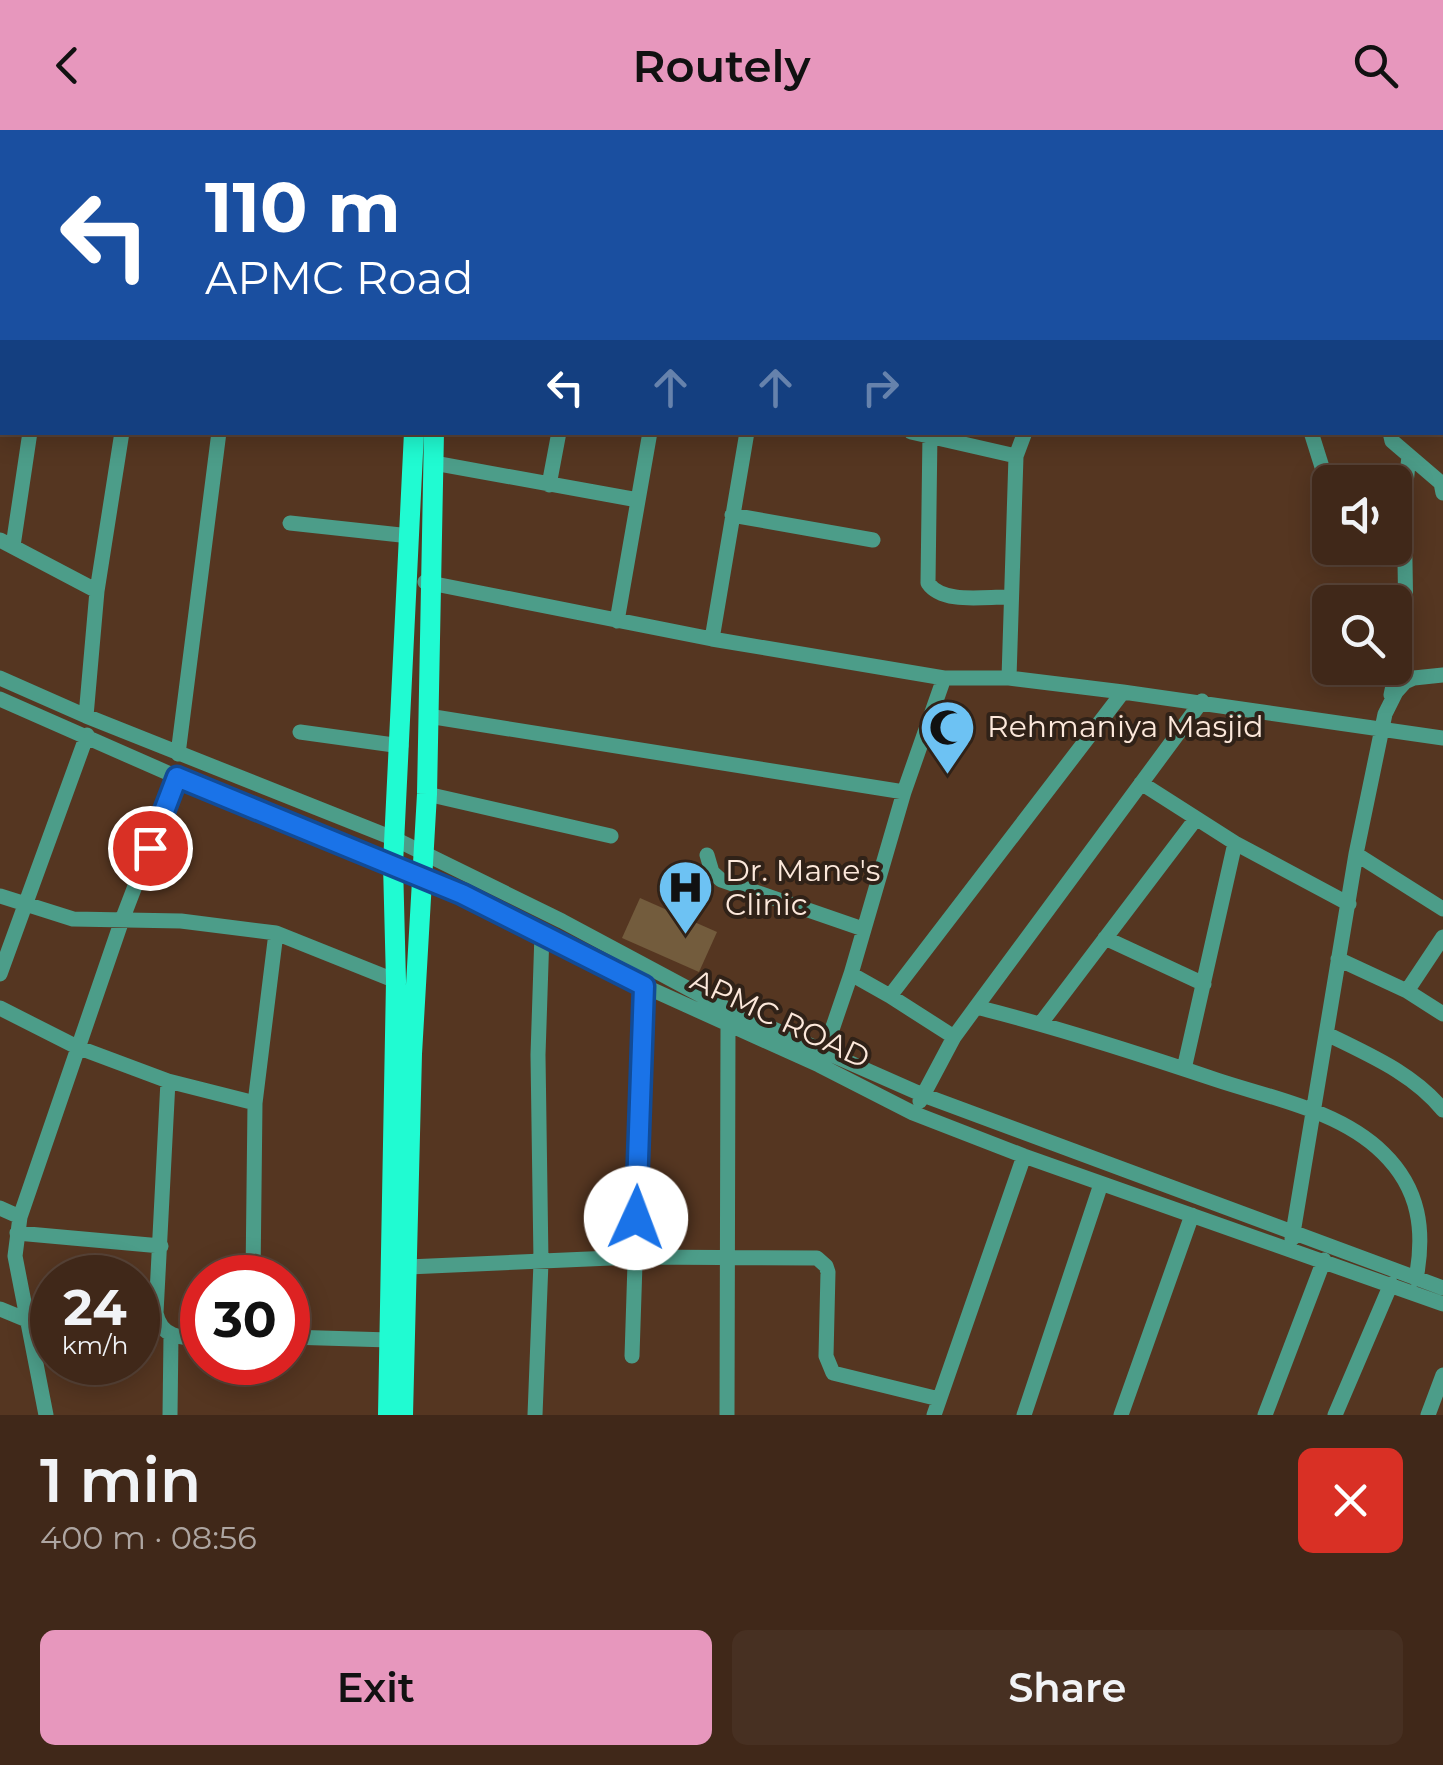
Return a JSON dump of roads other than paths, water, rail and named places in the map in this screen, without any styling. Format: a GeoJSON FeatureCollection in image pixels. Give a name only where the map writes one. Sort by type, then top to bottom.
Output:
{"type":"FeatureCollection","features":[{"type":"Feature","properties":{"kind":"main road"},"geometry":{"type":"LineString","coordinates":[[403,1415],[412,1054],[428,716],[419,581],[410,536],[414,435]]}},
{"type":"Feature","properties":{"kind":"main road"},"geometry":{"type":"LineString","coordinates":[[388,1415],[396,980],[393,864],[401,746],[434,464],[434,435]]}},
{"type":"Feature","properties":{"kind":"street"},"geometry":{"type":"LineString","coordinates":[[29,435],[6,543],[98,591]]}},
{"type":"Feature","properties":{"kind":"street"},"geometry":{"type":"LineString","coordinates":[[86,716],[98,591],[122,435]]}},
{"type":"Feature","properties":{"kind":"street"},"geometry":{"type":"LineString","coordinates":[[178,754],[219,435]]}},
{"type":"Feature","properties":{"kind":"street"},"geometry":{"type":"LineString","coordinates":[[550,484],[558,435]]}},
{"type":"Feature","properties":{"kind":"street"},"geometry":{"type":"LineString","coordinates":[[616,621],[649,435]]}},
{"type":"Feature","properties":{"kind":"street"},"geometry":{"type":"LineString","coordinates":[[712,639],[746,435]]}},
{"type":"Feature","properties":{"kind":"street"},"geometry":{"type":"LineString","coordinates":[[930,435],[928,583],[934,591],[948,596],[1011,597]]}},
{"type":"Feature","properties":{"kind":"street"},"geometry":{"type":"LineString","coordinates":[[934,435],[1016,456]]}},
{"type":"Feature","properties":{"kind":"street"},"geometry":{"type":"LineString","coordinates":[[1010,678],[1016,456],[1024,435]]}},
{"type":"Feature","properties":{"kind":"street"},"geometry":{"type":"LineString","coordinates":[[1312,435],[1321,465]]}},
{"type":"Feature","properties":{"kind":"street"},"geometry":{"type":"LineString","coordinates":[[1391,435],[1392,441],[1440,483],[1443,493]]}},
{"type":"Feature","properties":{"kind":"street"},"geometry":{"type":"LineString","coordinates":[[1291,1240],[1356,854],[1406,624],[1404,501],[1409,456]]}},
{"type":"Feature","properties":{"kind":"street"},"geometry":{"type":"LineString","coordinates":[[434,464],[638,500]]}},
{"type":"Feature","properties":{"kind":"street"},"geometry":{"type":"LineString","coordinates":[[732,515],[872,540]]}},
{"type":"Feature","properties":{"kind":"street"},"geometry":{"type":"LineString","coordinates":[[290,522],[410,536]]}},
{"type":"Feature","properties":{"kind":"street"},"geometry":{"type":"LineString","coordinates":[[419,581],[712,639],[944,678],[1010,678],[1202,701],[1443,738]]}},
{"type":"Feature","properties":{"kind":"street"},"geometry":{"type":"LineString","coordinates":[[1389,703],[1406,682],[1443,675]]}},
{"type":"Feature","properties":{"kind":"street","name":"APMC ROAD"},"geometry":{"type":"LineString","coordinates":[[0,678],[178,754],[395,839],[562,921],[822,1058],[913,1113],[1192,1215],[1291,1240],[1443,1288]]}},
{"type":"Feature","properties":{"kind":"street"},"geometry":{"type":"LineString","coordinates":[[822,1058],[904,792],[944,678]]}},
{"type":"Feature","properties":{"kind":"street"},"geometry":{"type":"LineString","coordinates":[[890,996],[1123,692]]}},
{"type":"Feature","properties":{"kind":"street","name":"APMC ROAD"},"geometry":{"type":"LineString","coordinates":[[0,698],[177,777],[422,877],[728,1026],[922,1095],[1291,1240],[1324,1260],[1443,1304]]}},
{"type":"Feature","properties":{"kind":"street"},"geometry":{"type":"LineString","coordinates":[[913,1113],[954,1037],[1202,701]]}},
{"type":"Feature","properties":{"kind":"street"},"geometry":{"type":"LineString","coordinates":[[428,716],[904,792]]}},
{"type":"Feature","properties":{"kind":"street"},"geometry":{"type":"LineString","coordinates":[[300,732],[401,746]]}},
{"type":"Feature","properties":{"kind":"street"},"geometry":{"type":"LineString","coordinates":[[0,974],[86,735]]}},
{"type":"Feature","properties":{"kind":"street"},"geometry":{"type":"LineString","coordinates":[[46,1415],[15,1256],[18,1225],[122,920],[177,777]]}},
{"type":"Feature","properties":{"kind":"street"},"geometry":{"type":"LineString","coordinates":[[1140,783],[1195,820],[1349,904]]}},
{"type":"Feature","properties":{"kind":"street"},"geometry":{"type":"LineString","coordinates":[[427,794],[611,836]]}},
{"type":"Feature","properties":{"kind":"street"},"geometry":{"type":"LineString","coordinates":[[1042,1023],[1195,820]]}},
{"type":"Feature","properties":{"kind":"street"},"geometry":{"type":"LineString","coordinates":[[1184,1069],[1235,843]]}},
{"type":"Feature","properties":{"kind":"street"},"geometry":{"type":"LineString","coordinates":[[1356,854],[1443,909]]}},
{"type":"Feature","properties":{"kind":"street"},"geometry":{"type":"LineString","coordinates":[[707,855],[712,872],[721,880],[863,929]]}},
{"type":"Feature","properties":{"kind":"street"},"geometry":{"type":"LineString","coordinates":[[0,896],[73,918],[181,921],[276,932],[396,980]]}},
{"type":"Feature","properties":{"kind":"street"},"geometry":{"type":"LineString","coordinates":[[253,1255],[256,1103],[276,932]]}},
{"type":"Feature","properties":{"kind":"street"},"geometry":{"type":"LineString","coordinates":[[535,1415],[541,1262],[538,1056],[542,933]]}},
{"type":"Feature","properties":{"kind":"street"},"geometry":{"type":"LineString","coordinates":[[1407,991],[1443,937]]}},
{"type":"Feature","properties":{"kind":"street"},"geometry":{"type":"LineString","coordinates":[[1105,938],[1204,984]]}},
{"type":"Feature","properties":{"kind":"street"},"geometry":{"type":"LineString","coordinates":[[1338,959],[1407,991],[1443,1014]]}},
{"type":"Feature","properties":{"kind":"street"},"geometry":{"type":"LineString","coordinates":[[851,974],[954,1037]]}},
{"type":"Feature","properties":{"kind":"street"},"geometry":{"type":"LineString","coordinates":[[632,1356],[644,986]]}},
{"type":"Feature","properties":{"kind":"street"},"geometry":{"type":"LineString","coordinates":[[976,1006],[1042,1023],[1314,1112],[1372,1142],[1387,1156],[1411,1191],[1421,1222],[1422,1248],[1416,1279]]}},
{"type":"Feature","properties":{"kind":"street"},"geometry":{"type":"LineString","coordinates":[[0,1008],[77,1048],[168,1081],[256,1103]]}},
{"type":"Feature","properties":{"kind":"street"},"geometry":{"type":"LineString","coordinates":[[727,1415],[728,1026]]}},
{"type":"Feature","properties":{"kind":"street"},"geometry":{"type":"LineString","coordinates":[[1327,1034],[1387,1064],[1424,1090],[1443,1110]]}},
{"type":"Feature","properties":{"kind":"street"},"geometry":{"type":"LineString","coordinates":[[168,1081],[156,1313],[160,1326],[171,1335],[180,1336]]}},
{"type":"Feature","properties":{"kind":"street"},"geometry":{"type":"LineString","coordinates":[[408,1267],[634,1257],[809,1256],[822,1261],[828,1272],[826,1356],[834,1373],[936,1407],[1024,1156]]}},
{"type":"Feature","properties":{"kind":"street"},"geometry":{"type":"LineString","coordinates":[[1024,1415],[1101,1184]]}},
{"type":"Feature","properties":{"kind":"street"},"geometry":{"type":"LineString","coordinates":[[0,1208],[18,1225],[161,1246]]}},
{"type":"Feature","properties":{"kind":"street"},"geometry":{"type":"LineString","coordinates":[[1121,1415],[1192,1215]]}},
{"type":"Feature","properties":{"kind":"street"},"geometry":{"type":"LineString","coordinates":[[1265,1415],[1324,1260]]}},
{"type":"Feature","properties":{"kind":"street"},"geometry":{"type":"LineString","coordinates":[[1335,1415],[1390,1284]]}},
{"type":"Feature","properties":{"kind":"street"},"geometry":{"type":"LineString","coordinates":[[0,1308],[27,1320]]}},
{"type":"Feature","properties":{"kind":"street"},"geometry":{"type":"LineString","coordinates":[[170,1415],[171,1335]]}},
{"type":"Feature","properties":{"kind":"street"},"geometry":{"type":"LineString","coordinates":[[310,1338],[390,1340]]}},
{"type":"Feature","properties":{"kind":"street"},"geometry":{"type":"LineString","coordinates":[[1428,1415],[1443,1375]]}},
{"type":"Feature","properties":{"kind":"place","name":"Rehmaniya Masjid"},"geometry":{"type":"Point","coordinates":[948,776]}},
{"type":"Feature","properties":{"kind":"place","name":"Dr. Mane's Clinic"},"geometry":{"type":"Point","coordinates":[686,937]}}]}
